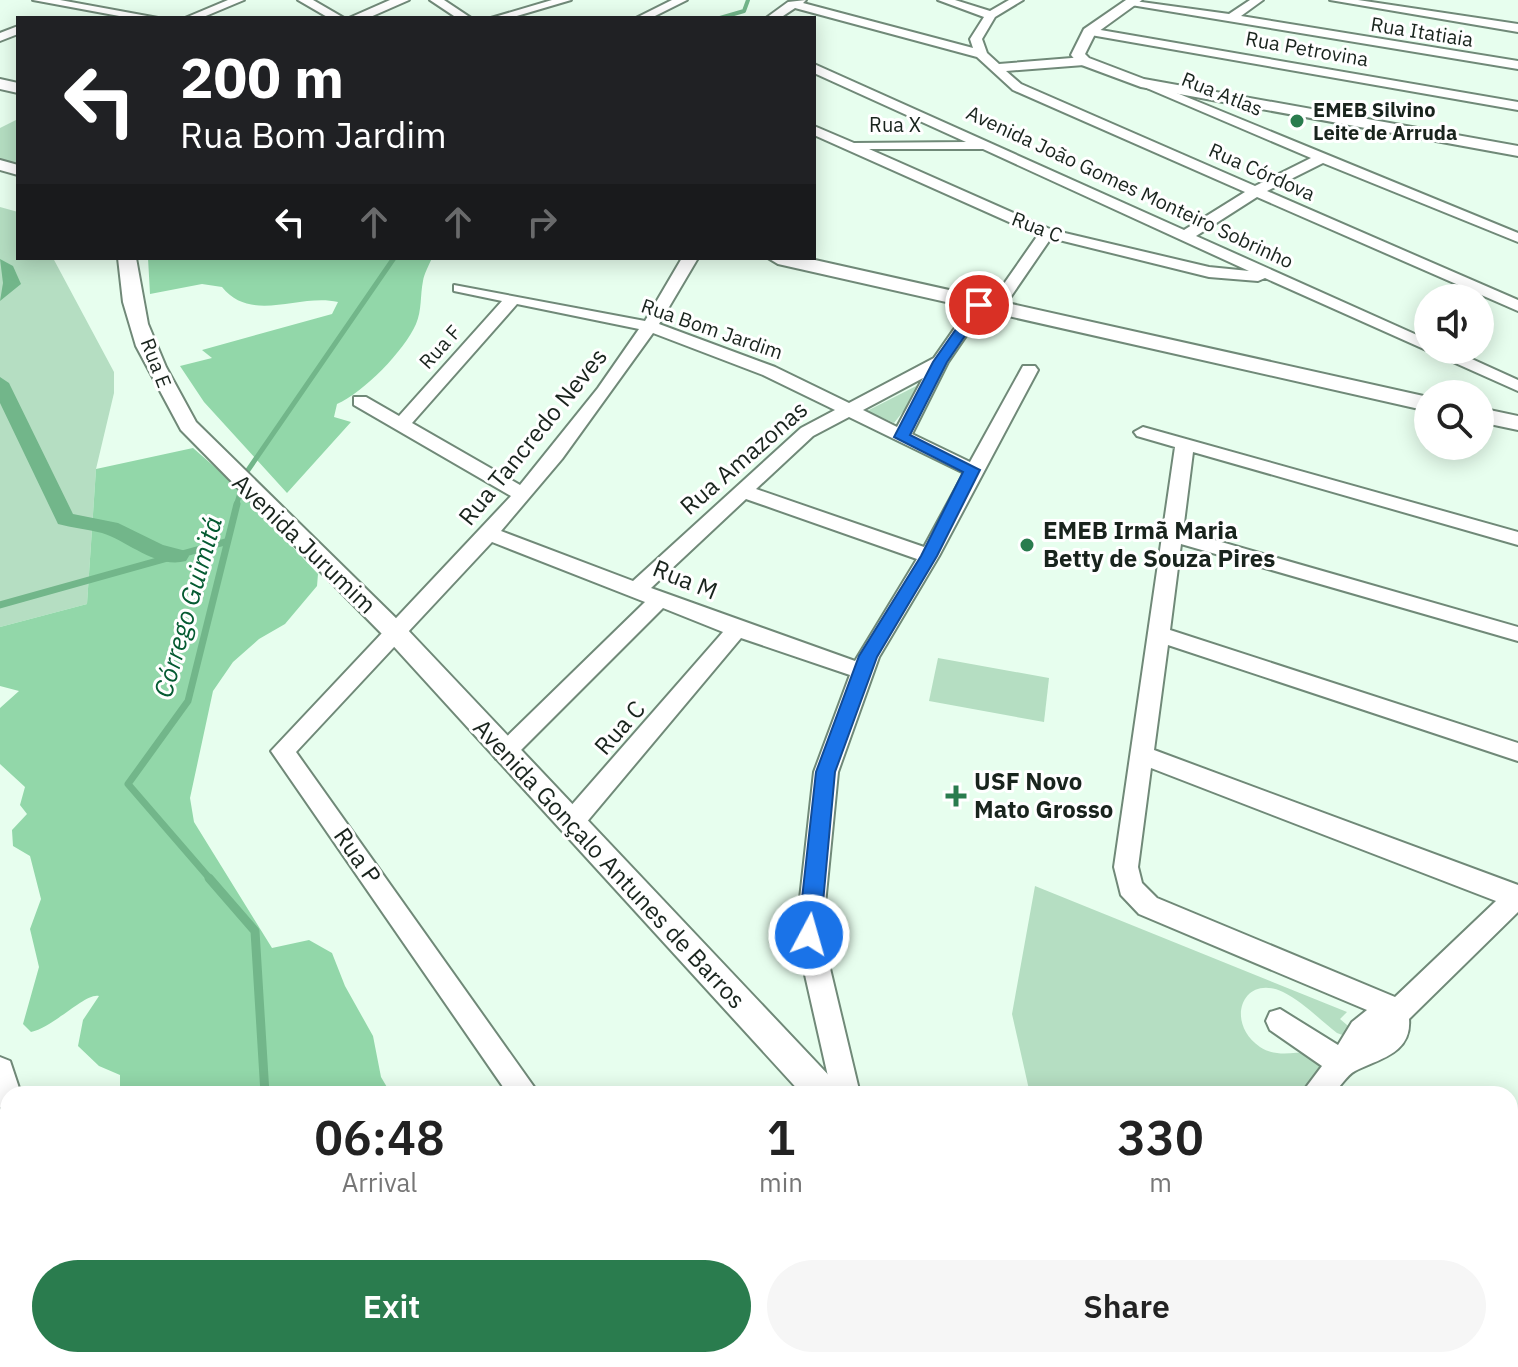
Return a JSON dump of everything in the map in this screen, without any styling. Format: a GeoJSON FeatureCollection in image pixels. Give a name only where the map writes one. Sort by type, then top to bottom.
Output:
{"type":"FeatureCollection","features":[{"type":"Feature","properties":{"kind":"main road"},"geometry":{"type":"LineString","coordinates":[[787,260],[1414,401]]}},
{"type":"Feature","properties":{"kind":"main road"},"geometry":{"type":"LineString","coordinates":[[1494,418],[1518,423]]}},
{"type":"Feature","properties":{"kind":"street"},"geometry":{"type":"LineString","coordinates":[[39,0],[81,2],[143,16]]}},
{"type":"Feature","properties":{"kind":"street"},"geometry":{"type":"LineString","coordinates":[[199,16],[238,0]]}},
{"type":"Feature","properties":{"kind":"street"},"geometry":{"type":"LineString","coordinates":[[304,0],[334,16]]}},
{"type":"Feature","properties":{"kind":"street"},"geometry":{"type":"LineString","coordinates":[[361,16],[402,0]]}},
{"type":"Feature","properties":{"kind":"street"},"geometry":{"type":"LineString","coordinates":[[436,0],[462,16]]}},
{"type":"Feature","properties":{"kind":"street"},"geometry":{"type":"LineString","coordinates":[[505,16],[565,0]]}},
{"type":"Feature","properties":{"kind":"street"},"geometry":{"type":"LineString","coordinates":[[646,16],[681,0]]}},
{"type":"Feature","properties":{"kind":"street"},"geometry":{"type":"LineString","coordinates":[[944,0],[991,15]]}},
{"type":"Feature","properties":{"kind":"street"},"geometry":{"type":"LineString","coordinates":[[981,54],[976,39],[991,15],[1017,0]]}},
{"type":"Feature","properties":{"kind":"street"},"geometry":{"type":"LineString","coordinates":[[1230,19],[1257,0]]}},
{"type":"Feature","properties":{"kind":"street"},"geometry":{"type":"LineString","coordinates":[[1336,0],[1518,28]]}},
{"type":"Feature","properties":{"kind":"street"},"geometry":{"type":"LineString","coordinates":[[1084,61],[1078,55],[1089,32],[1133,1]]}},
{"type":"Feature","properties":{"kind":"street","name":"Rua Itatiaia"},"geometry":{"type":"LineString","coordinates":[[1133,1],[1230,19],[1460,76],[1518,65]]}},
{"type":"Feature","properties":{"kind":"street"},"geometry":{"type":"LineString","coordinates":[[50,16],[81,2]]}},
{"type":"Feature","properties":{"kind":"street"},"geometry":{"type":"LineString","coordinates":[[775,16],[796,2],[981,54]]}},
{"type":"Feature","properties":{"kind":"street","name":"Rua Petrovina"},"geometry":{"type":"LineString","coordinates":[[1089,32],[1460,76],[1518,106]]}},
{"type":"Feature","properties":{"kind":"street","name":"Rua Córdova"},"geometry":{"type":"LineString","coordinates":[[981,54],[1017,87],[1518,306]]}},
{"type":"Feature","properties":{"kind":"street","name":"Rua Atlas"},"geometry":{"type":"LineString","coordinates":[[993,68],[1084,61],[1518,238]]}},
{"type":"Feature","properties":{"kind":"street","name":"Avenida João Gomes Monteiro Sobrinho"},"geometry":{"type":"LineString","coordinates":[[816,69],[1414,340]]}},
{"type":"Feature","properties":{"kind":"street"},"geometry":{"type":"LineString","coordinates":[[1141,83],[1518,151]]}},
{"type":"Feature","properties":{"kind":"street","name":"Rua C"},"geometry":{"type":"LineString","coordinates":[[816,131],[1047,233],[1209,272],[1275,277]]}},
{"type":"Feature","properties":{"kind":"street","name":"Rua X"},"geometry":{"type":"LineString","coordinates":[[816,144],[989,146]]}},
{"type":"Feature","properties":{"kind":"street"},"geometry":{"type":"LineString","coordinates":[[1184,237],[1256,191],[1324,157]]}},
{"type":"Feature","properties":{"kind":"street","name":"Rua Amazonas"},"geometry":{"type":"LineString","coordinates":[[901,437],[940,362],[1047,233]]}},
{"type":"Feature","properties":{"kind":"street","name":"Rua E"},"geometry":{"type":"LineString","coordinates":[[127,260],[138,317],[164,387],[188,426],[214,455]]}},
{"type":"Feature","properties":{"kind":"street","name":"Rua Tancredo Neves"},"geometry":{"type":"LineString","coordinates":[[396,633],[523,495],[651,327],[689,260]]}},
{"type":"Feature","properties":{"kind":"street","name":"Rua Bom Jardim"},"geometry":{"type":"LineString","coordinates":[[460,288],[511,301],[651,327],[769,371],[850,408],[901,437]]}},
{"type":"Feature","properties":{"kind":"street","name":"Rua F"},"geometry":{"type":"LineString","coordinates":[[402,423],[511,301]]}},
{"type":"Feature","properties":{"kind":"street","name":"Rua Amazonas"},"geometry":{"type":"LineString","coordinates":[[637,589],[807,432],[940,362]]}},
{"type":"Feature","properties":{"kind":"street"},"geometry":{"type":"LineString","coordinates":[[1469,364],[1518,386]]}},
{"type":"Feature","properties":{"kind":"street"},"geometry":{"type":"LineString","coordinates":[[844,1086],[809,935],[826,772],[868,656],[929,556],[972,470],[1029,370]]}},
{"type":"Feature","properties":{"kind":"street"},"geometry":{"type":"LineString","coordinates":[[360,401],[523,495]]}},
{"type":"Feature","properties":{"kind":"street"},"geometry":{"type":"LineString","coordinates":[[1143,432],[1518,539]]}},
{"type":"Feature","properties":{"kind":"street"},"geometry":{"type":"LineString","coordinates":[[901,437],[972,470]]}},
{"type":"Feature","properties":{"kind":"street"},"geometry":{"type":"LineString","coordinates":[[1185,444],[1126,867],[1130,888],[1138,898],[1397,1013]]}},
{"type":"Feature","properties":{"kind":"street","name":"Avenida Jurumim"},"geometry":{"type":"LineString","coordinates":[[214,455],[396,633]]}},
{"type":"Feature","properties":{"kind":"street"},"geometry":{"type":"LineString","coordinates":[[743,491],[929,556]]}},
{"type":"Feature","properties":{"kind":"street","name":"Rua M"},"geometry":{"type":"LineString","coordinates":[[489,534],[737,629],[864,672]]}},
{"type":"Feature","properties":{"kind":"street"},"geometry":{"type":"LineString","coordinates":[[1173,535],[1518,634]]}},
{"type":"Feature","properties":{"kind":"street"},"geometry":{"type":"LineString","coordinates":[[504,753],[660,599]]}},
{"type":"Feature","properties":{"kind":"street","name":"Rua C"},"geometry":{"type":"LineString","coordinates":[[571,823],[737,629]]}},
{"type":"Feature","properties":{"kind":"street","name":"Avenida Gonçalo Antunes de Barros"},"geometry":{"type":"LineString","coordinates":[[396,633],[504,753],[817,1086]]}},
{"type":"Feature","properties":{"kind":"street","name":"Rua P"},"geometry":{"type":"LineString","coordinates":[[396,633],[283,751],[519,1086]]}},
{"type":"Feature","properties":{"kind":"street"},"geometry":{"type":"LineString","coordinates":[[1159,634],[1518,752]]}},
{"type":"Feature","properties":{"kind":"street"},"geometry":{"type":"LineString","coordinates":[[1142,755],[1517,897],[1397,1013],[1396,1030],[1378,1050],[1341,1063],[1322,1086]]}},
{"type":"Feature","properties":{"kind":"street"},"geometry":{"type":"LineString","coordinates":[[1280,1021],[1341,1063]]}},
{"type":"Feature","properties":{"kind":"green space"},"geometry":{"type":"Polygon","coordinates":[[[16,120],[16,164],[0,160],[0,128],[16,120]]]}},
{"type":"Feature","properties":{"kind":"green space"},"geometry":{"type":"Polygon","coordinates":[[[0,207],[16,211],[16,260],[54,260],[114,372],[114,393],[96,469],[87,604],[0,627],[0,207]]]}},
{"type":"Feature","properties":{"kind":"green space"},"geometry":{"type":"Polygon","coordinates":[[[148,260],[431,260],[424,278],[418,319],[410,335],[371,381],[337,404],[334,417],[351,422],[287,493],[204,402],[180,366],[212,358],[202,350],[332,314],[338,302],[323,300],[262,306],[234,298],[222,287],[202,284],[150,294],[148,260]]]}},
{"type":"Feature","properties":{"kind":"green space"},"geometry":{"type":"Polygon","coordinates":[[[928,380],[894,423],[867,411],[928,380]]]}},
{"type":"Feature","properties":{"kind":"green space"},"geometry":{"type":"Polygon","coordinates":[[[193,448],[232,482],[318,574],[317,586],[285,624],[259,639],[233,662],[213,691],[190,798],[194,822],[272,948],[309,940],[332,953],[345,986],[373,1036],[381,1077],[386,1086],[120,1086],[120,1075],[99,1066],[78,1046],[83,1020],[99,996],[86,999],[40,1029],[31,1032],[23,1024],[39,967],[30,929],[41,899],[30,856],[13,846],[12,830],[27,814],[20,805],[25,787],[0,764],[0,708],[19,691],[0,686],[0,627],[87,604],[96,469],[193,448]]]}},
{"type":"Feature","properties":{"kind":"green space"},"geometry":{"type":"Polygon","coordinates":[[[938,658],[1049,678],[1044,722],[929,701],[938,658]]]}},
{"type":"Feature","properties":{"kind":"green space"},"geometry":{"type":"Polygon","coordinates":[[[1035,886],[1347,1012],[1340,1019],[1354,1031],[1345,1036],[1337,1033],[1283,992],[1257,989],[1243,1003],[1241,1014],[1249,1037],[1269,1051],[1314,1052],[1330,1058],[1308,1086],[1028,1086],[1012,1014],[1035,886]]]}},
{"type":"Feature","properties":{"kind":"waterway","name":"Córrego Guimitá"},"geometry":{"type":"LineString","coordinates":[[727,16],[744,11],[748,0]]}},
{"type":"Feature","properties":{"kind":"waterway","name":"Córrego Guimitá"},"geometry":{"type":"LineString","coordinates":[[236,506],[246,473],[393,260]]}},
{"type":"Feature","properties":{"kind":"waterway"},"geometry":{"type":"LineString","coordinates":[[0,264],[7,270],[12,284],[0,296]]}},
{"type":"Feature","properties":{"kind":"waterway"},"geometry":{"type":"LineString","coordinates":[[0,383],[65,519],[110,528],[157,551],[178,556]]}},
{"type":"Feature","properties":{"kind":"waterway","name":"Córrego Guimitá"},"geometry":{"type":"LineString","coordinates":[[211,880],[128,784],[188,701],[237,504]]}},
{"type":"Feature","properties":{"kind":"waterway"},"geometry":{"type":"LineString","coordinates":[[0,605],[225,542]]}},
{"type":"Feature","properties":{"kind":"waterway","name":"Córrego Guimitá"},"geometry":{"type":"LineString","coordinates":[[209,878],[255,931],[265,1086]]}},
{"type":"Feature","properties":{"kind":"place","name":"EMEB Silvino Leite de Arruda"},"geometry":{"type":"Point","coordinates":[1297,121]}},
{"type":"Feature","properties":{"kind":"place","name":"EMEB Irmã Maria Betty de Souza Pires"},"geometry":{"type":"Point","coordinates":[1027,545]}},
{"type":"Feature","properties":{"kind":"place","name":"USF Novo Mato Grosso"},"geometry":{"type":"Point","coordinates":[956,796]}},
{"type":"Feature","properties":{"kind":"route"},"geometry":{"type":"LineString","coordinates":[[809,935],[826,772],[868,656],[929,556],[972,470],[901,437],[940,362],[979,305]]}}]}
